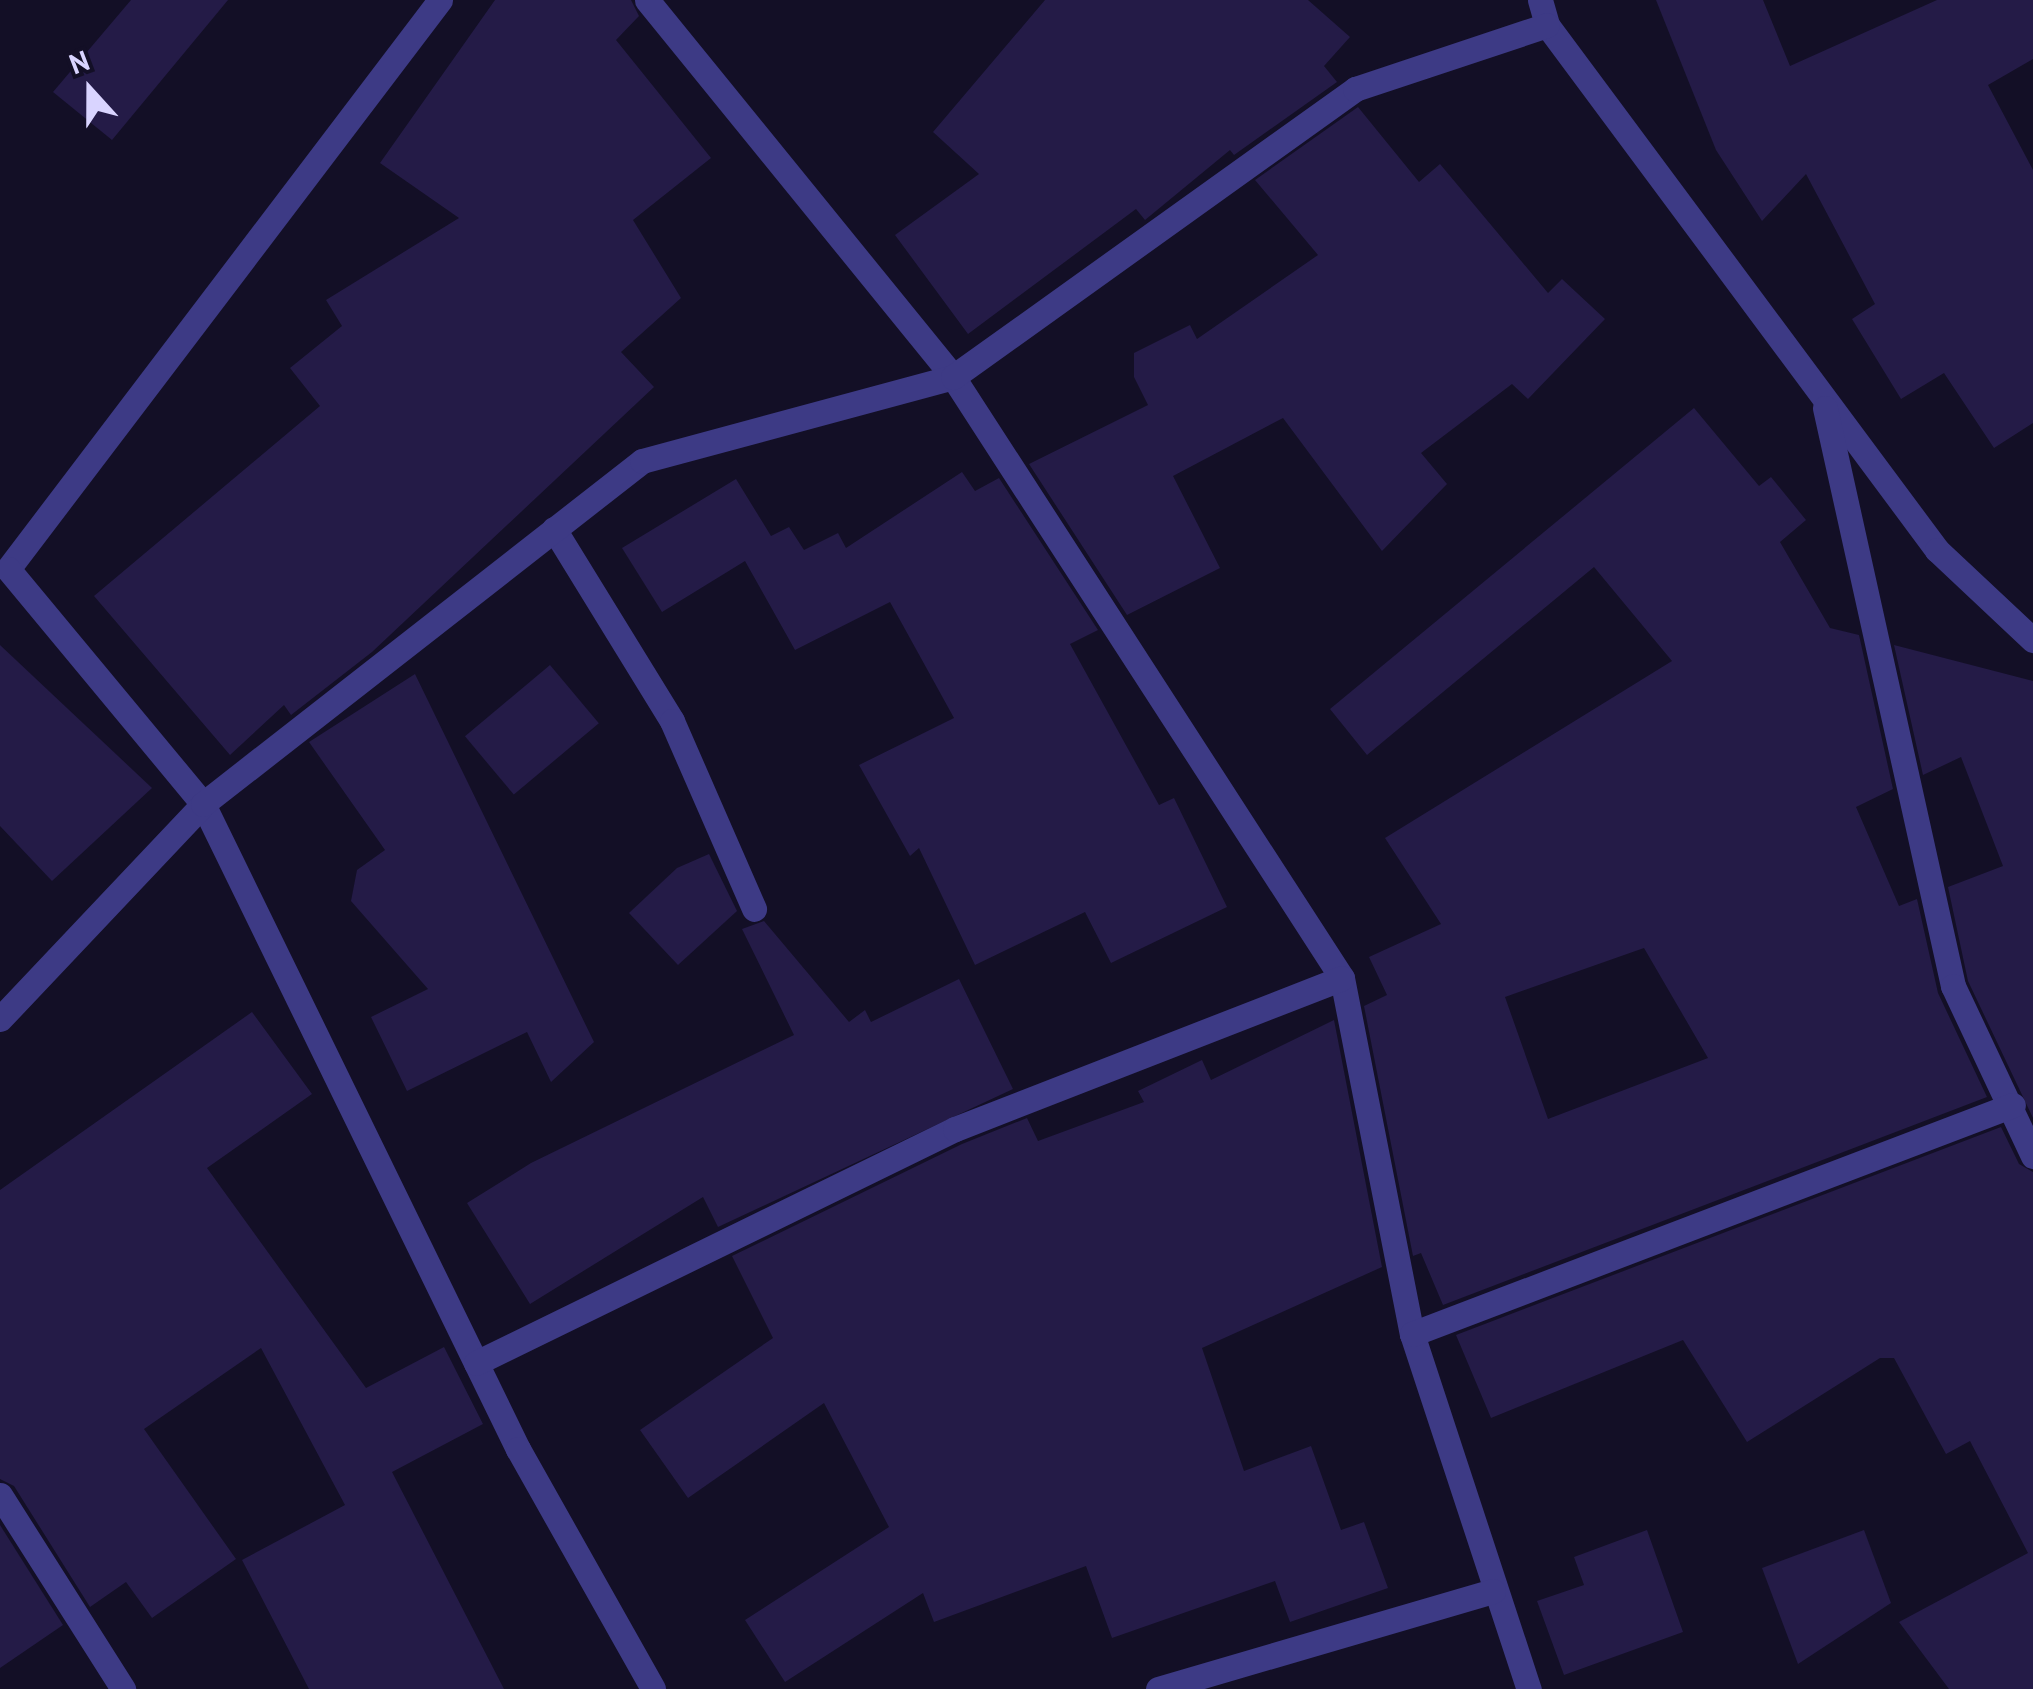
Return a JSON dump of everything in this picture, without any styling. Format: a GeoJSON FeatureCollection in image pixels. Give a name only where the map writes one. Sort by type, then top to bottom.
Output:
{"type":"FeatureCollection","features":[{"type":"Feature","properties":{"kind":"street"},"geometry":{"type":"LineString","coordinates":[[440,0],[4,573],[203,804],[476,1363],[652,1689]]}},
{"type":"Feature","properties":{"kind":"street"},"geometry":{"type":"LineString","coordinates":[[647,0],[954,377],[1342,978],[1412,1334],[1493,1590],[1529,1689]]}},
{"type":"Feature","properties":{"kind":"street"},"geometry":{"type":"LineString","coordinates":[[0,1019],[203,804],[642,461],[954,377],[1355,89],[1544,12],[1937,550],[2033,640]]}},
{"type":"Feature","properties":{"kind":"street"},"geometry":{"type":"LineString","coordinates":[[1823,397],[1952,986],[2013,1105],[2033,1156]]}},
{"type":"Feature","properties":{"kind":"street"},"geometry":{"type":"LineString","coordinates":[[554,529],[672,721],[754,910]]}},
{"type":"Feature","properties":{"kind":"street"},"geometry":{"type":"LineString","coordinates":[[476,1363],[955,1129],[1342,978]]}},
{"type":"Feature","properties":{"kind":"street"},"geometry":{"type":"LineString","coordinates":[[1412,1334],[2013,1105]]}},
{"type":"Feature","properties":{"kind":"street"},"geometry":{"type":"LineString","coordinates":[[0,1495],[122,1689]]}},
{"type":"Feature","properties":{"kind":"street"},"geometry":{"type":"LineString","coordinates":[[1158,1689],[1205,1682],[1493,1590]]}},
{"type":"Feature","properties":{"kind":"building"},"geometry":{"type":"Polygon","coordinates":[[[131,0],[228,0],[112,140],[53,92],[131,0]]]}},
{"type":"Feature","properties":{"kind":"building"},"geometry":{"type":"Polygon","coordinates":[[[495,0],[631,0],[639,16],[616,40],[711,158],[633,220],[681,298],[621,352],[654,387],[372,652],[291,715],[284,705],[230,755],[94,596],[320,406],[290,368],[342,326],[326,300],[459,218],[380,163],[495,0]]]}},
{"type":"Feature","properties":{"kind":"building"},"geometry":{"type":"Polygon","coordinates":[[[1045,0],[1308,0],[1350,37],[1324,66],[1337,82],[1234,155],[1230,150],[1145,220],[1136,209],[968,334],[895,235],[979,174],[933,132],[1045,0]]]}},
{"type":"Feature","properties":{"kind":"building"},"geometry":{"type":"Polygon","coordinates":[[[1656,0],[1763,0],[1790,66],[1937,0],[2033,0],[2033,59],[1988,85],[2033,170],[2033,423],[1994,448],[1944,373],[1901,399],[1852,319],[1875,304],[1806,174],[1762,221],[1716,150],[1656,0]]]}},
{"type":"Feature","properties":{"kind":"building"},"geometry":{"type":"Polygon","coordinates":[[[1358,107],[1419,182],[1440,164],[1548,293],[1562,279],[1605,319],[1528,399],[1512,384],[1421,453],[1447,484],[1382,551],[1283,418],[1173,476],[1220,568],[1127,615],[1029,464],[1148,405],[1134,377],[1134,353],[1190,325],[1197,339],[1318,255],[1255,180],[1358,107]]]}},
{"type":"Feature","properties":{"kind":"building"},"geometry":{"type":"Polygon","coordinates":[[[1694,408],[1759,486],[1771,477],[1806,520],[1780,542],[1830,628],[1859,635],[1893,789],[1856,807],[1899,906],[1917,899],[1938,993],[1987,1097],[1443,1305],[1421,1253],[1413,1256],[1364,1006],[1387,995],[1369,957],[1441,924],[1385,838],[1672,661],[1594,567],[1367,755],[1330,709],[1694,408]],[[1644,948],[1505,997],[1548,1119],[1708,1058],[1644,948]]]}},
{"type":"Feature","properties":{"kind":"building"},"geometry":{"type":"Polygon","coordinates":[[[962,472],[975,491],[999,478],[1098,630],[1070,644],[1159,805],[1174,798],[1227,907],[1111,963],[1085,912],[975,965],[919,848],[910,856],[859,765],[954,718],[890,602],[795,650],[745,561],[662,612],[622,548],[736,479],[771,536],[789,527],[804,550],[838,533],[846,548],[962,472]]]}},
{"type":"Feature","properties":{"kind":"building"},"geometry":{"type":"Polygon","coordinates":[[[0,645],[152,788],[52,881],[0,826],[0,645]]]}},
{"type":"Feature","properties":{"kind":"building"},"geometry":{"type":"Polygon","coordinates":[[[1894,645],[2033,681],[2033,1118],[1968,981],[1948,887],[2003,866],[1961,757],[1923,775],[1894,645]]]}},
{"type":"Feature","properties":{"kind":"building"},"geometry":{"type":"Polygon","coordinates":[[[550,665],[599,723],[514,795],[465,736],[550,665]]]}},
{"type":"Feature","properties":{"kind":"building"},"geometry":{"type":"Polygon","coordinates":[[[415,674],[594,1042],[551,1082],[527,1032],[407,1091],[371,1017],[428,989],[351,901],[357,870],[385,850],[309,742],[415,674]]]}},
{"type":"Feature","properties":{"kind":"building"},"geometry":{"type":"Polygon","coordinates":[[[709,854],[737,911],[678,965],[629,913],[677,868],[709,854]]]}},
{"type":"Feature","properties":{"kind":"building"},"geometry":{"type":"Polygon","coordinates":[[[764,921],[849,1022],[865,1010],[871,1022],[959,979],[1013,1089],[718,1227],[703,1197],[530,1304],[467,1203],[531,1163],[794,1035],[742,929],[764,921]]]}},
{"type":"Feature","properties":{"kind":"building"},"geometry":{"type":"Polygon","coordinates":[[[252,1012],[312,1094],[207,1168],[366,1388],[444,1347],[483,1424],[392,1472],[504,1689],[309,1689],[242,1560],[345,1505],[261,1348],[144,1429],[236,1559],[152,1618],[126,1582],[90,1607],[14,1486],[0,1479],[0,1190],[252,1012]]]}},
{"type":"Feature","properties":{"kind":"building"},"geometry":{"type":"Polygon","coordinates":[[[1334,1020],[1382,1267],[1202,1348],[1244,1471],[1311,1446],[1341,1530],[1364,1522],[1388,1588],[1290,1622],[1275,1581],[1112,1638],[1086,1566],[934,1622],[923,1593],[785,1682],[745,1620],[889,1527],[824,1403],[688,1498],[640,1430],[773,1338],[732,1256],[962,1144],[1027,1118],[1038,1141],[1144,1102],[1138,1091],[1202,1060],[1211,1080],[1334,1020]]]}},
{"type":"Feature","properties":{"kind":"building"},"geometry":{"type":"Polygon","coordinates":[[[2001,1127],[2019,1164],[2033,1172],[2033,1689],[1949,1689],[1899,1622],[2028,1553],[1970,1441],[1946,1454],[1894,1358],[1880,1358],[1747,1442],[1683,1340],[1491,1418],[1456,1335],[2001,1127]]]}},
{"type":"Feature","properties":{"kind":"building"},"geometry":{"type":"Polygon","coordinates":[[[0,1525],[63,1625],[0,1668],[0,1525]]]}},
{"type":"Feature","properties":{"kind":"building"},"geometry":{"type":"Polygon","coordinates":[[[1647,1530],[1683,1632],[1564,1675],[1537,1601],[1584,1585],[1574,1557],[1647,1530]]]}},
{"type":"Feature","properties":{"kind":"building"},"geometry":{"type":"Polygon","coordinates":[[[1864,1530],[1891,1603],[1798,1664],[1762,1568],[1864,1530]]]}}]}
